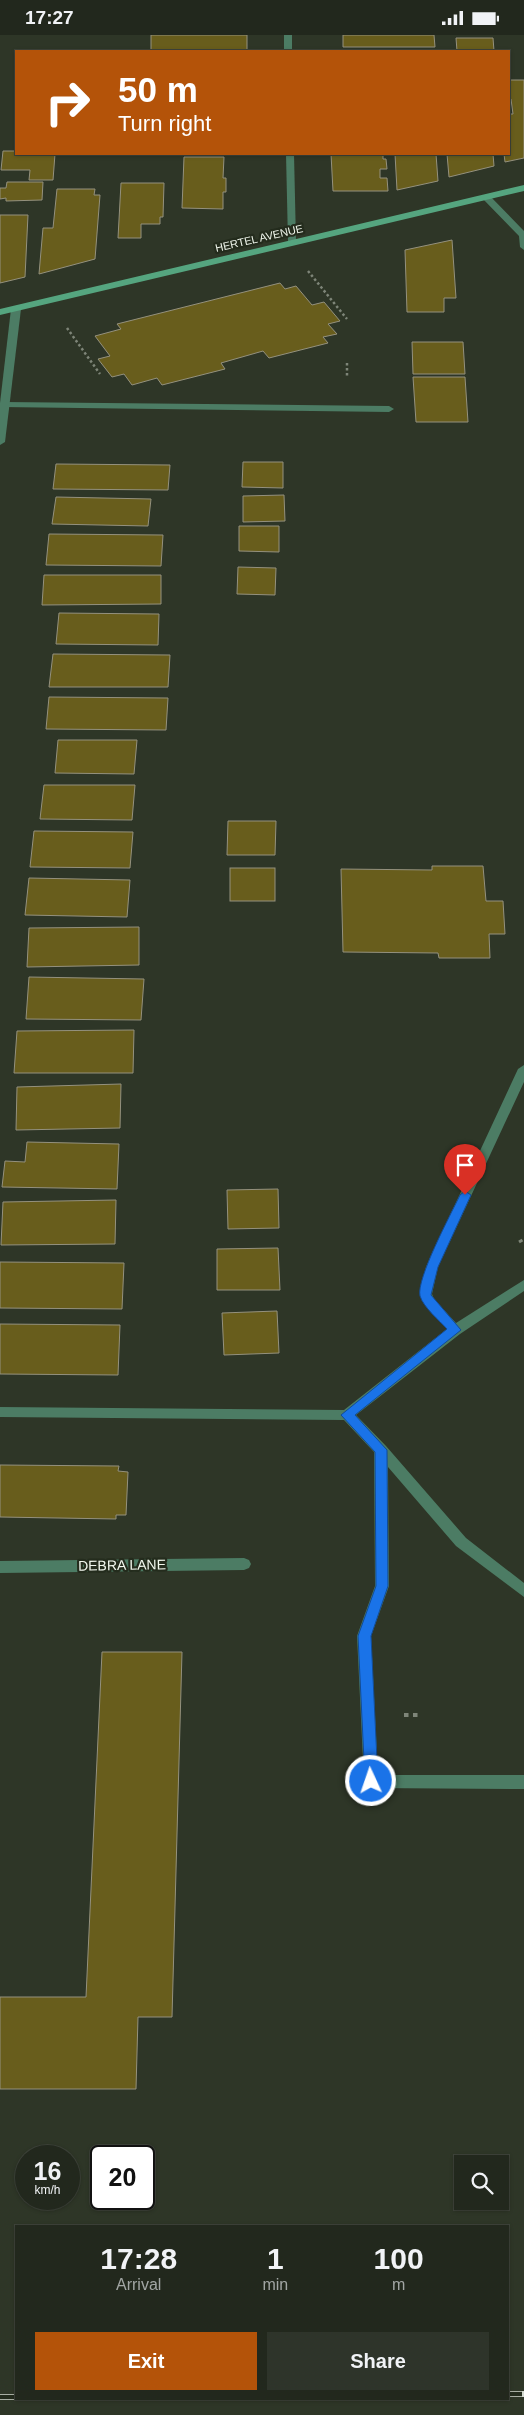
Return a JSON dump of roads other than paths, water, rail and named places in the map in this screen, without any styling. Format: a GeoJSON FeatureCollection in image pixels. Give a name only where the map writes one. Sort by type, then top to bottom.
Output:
{"type":"FeatureCollection","features":[{"type":"Feature","properties":{"kind":"street"},"geometry":{"type":"LineString","coordinates":[[288,35],[288,50]]}},
{"type":"Feature","properties":{"kind":"street"},"geometry":{"type":"LineString","coordinates":[[290,155],[292,242]]}},
{"type":"Feature","properties":{"kind":"street","name":"HERTEL AVENUE"},"geometry":{"type":"LineString","coordinates":[[0,312],[524,189]]}},
{"type":"Feature","properties":{"kind":"street"},"geometry":{"type":"LineString","coordinates":[[486,197],[523,235],[524,247]]}},
{"type":"Feature","properties":{"kind":"street"},"geometry":{"type":"LineString","coordinates":[[0,442],[16,309]]}},
{"type":"Feature","properties":{"kind":"street"},"geometry":{"type":"LineString","coordinates":[[4,405],[389,409]]}},
{"type":"Feature","properties":{"kind":"street"},"geometry":{"type":"LineString","coordinates":[[455,1330],[428,1301],[426,1295],[432,1267],[524,1069]]}},
{"type":"Feature","properties":{"kind":"street"},"geometry":{"type":"LineString","coordinates":[[0,1412],[347,1415],[455,1330],[524,1285]]}},
{"type":"Feature","properties":{"kind":"street"},"geometry":{"type":"LineString","coordinates":[[347,1415],[381,1450],[461,1542],[524,1591]]}},
{"type":"Feature","properties":{"kind":"street"},"geometry":{"type":"LineString","coordinates":[[381,1450],[382,1586],[364,1636],[371,1781],[524,1782]]}},
{"type":"Feature","properties":{"kind":"street","name":"DEBRA LANE"},"geometry":{"type":"LineString","coordinates":[[0,1567],[244,1564]]}},
{"type":"Feature","properties":{"kind":"railway"},"geometry":{"type":"LineString","coordinates":[[509,2394],[524,2394]]}},
{"type":"Feature","properties":{"kind":"railway"},"geometry":{"type":"LineString","coordinates":[[0,2397],[15,2397]]}}]}
